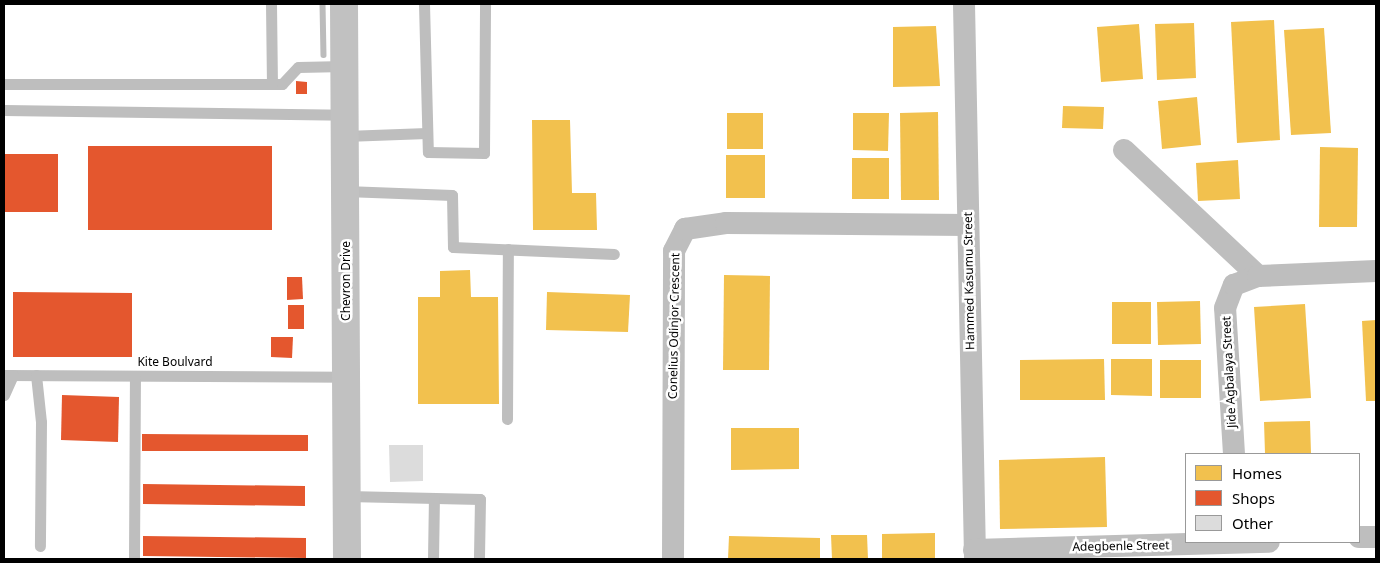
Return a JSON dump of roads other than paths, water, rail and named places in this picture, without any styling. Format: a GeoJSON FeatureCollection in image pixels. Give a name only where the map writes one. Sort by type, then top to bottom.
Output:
{"type":"FeatureCollection","features":[{"type":"Feature","properties":{"kind":"main road","name":"Chevron Drive"},"geometry":{"type":"LineString","coordinates":[[344,4],[347,559]]}},
{"type":"Feature","properties":{"kind":"street","name":"Hammed Kasumu Street"},"geometry":{"type":"LineString","coordinates":[[964,4],[975,554]]}},
{"type":"Feature","properties":{"kind":"street"},"geometry":{"type":"LineString","coordinates":[[1124,150],[1258,276]]}},
{"type":"Feature","properties":{"kind":"street","name":"Conelius Odinjor Crescent"},"geometry":{"type":"LineString","coordinates":[[673,559],[674,251],[685,229],[726,223],[968,225]]}},
{"type":"Feature","properties":{"kind":"street","name":"Jide Agbalaya Street"},"geometry":{"type":"LineString","coordinates":[[1234,453],[1225,308],[1234,285],[1258,276],[1376,271]]}},
{"type":"Feature","properties":{"kind":"street"},"geometry":{"type":"LineString","coordinates":[[1360,537],[1376,537]]}},
{"type":"Feature","properties":{"kind":"street","name":"Adegbenle Street"},"geometry":{"type":"LineString","coordinates":[[975,554],[1236,548],[1263,543]]}},
{"type":"Feature","properties":{"kind":"lane"},"geometry":{"type":"LineString","coordinates":[[271,4],[272,84]]}},
{"type":"Feature","properties":{"kind":"lane"},"geometry":{"type":"LineString","coordinates":[[424,4],[428,152],[484,153],[485,4]]}},
{"type":"Feature","properties":{"kind":"lane"},"geometry":{"type":"LineString","coordinates":[[4,84],[282,84],[298,67],[345,66]]}},
{"type":"Feature","properties":{"kind":"lane"},"geometry":{"type":"LineString","coordinates":[[4,110],[345,125],[427,133]]}},
{"type":"Feature","properties":{"kind":"lane"},"geometry":{"type":"LineString","coordinates":[[345,191],[452,195],[453,247],[614,254]]}},
{"type":"Feature","properties":{"kind":"lane"},"geometry":{"type":"LineString","coordinates":[[507,419],[508,250]]}},
{"type":"Feature","properties":{"kind":"lane"},"geometry":{"type":"LineString","coordinates":[[4,395],[8,375]]}},
{"type":"Feature","properties":{"kind":"lane","name":"Kite Boulvard"},"geometry":{"type":"LineString","coordinates":[[8,375],[346,377]]}},
{"type":"Feature","properties":{"kind":"lane"},"geometry":{"type":"LineString","coordinates":[[36,375],[41,422],[40,546]]}},
{"type":"Feature","properties":{"kind":"lane"},"geometry":{"type":"LineString","coordinates":[[134,559],[135,376]]}},
{"type":"Feature","properties":{"kind":"lane"},"geometry":{"type":"LineString","coordinates":[[347,496],[480,499],[479,559]]}},
{"type":"Feature","properties":{"kind":"lane"},"geometry":{"type":"LineString","coordinates":[[433,559],[434,498]]}},
{"type":"Feature","properties":{"kind":"waterway"},"geometry":{"type":"LineString","coordinates":[[323,4],[324,55]]}}]}
